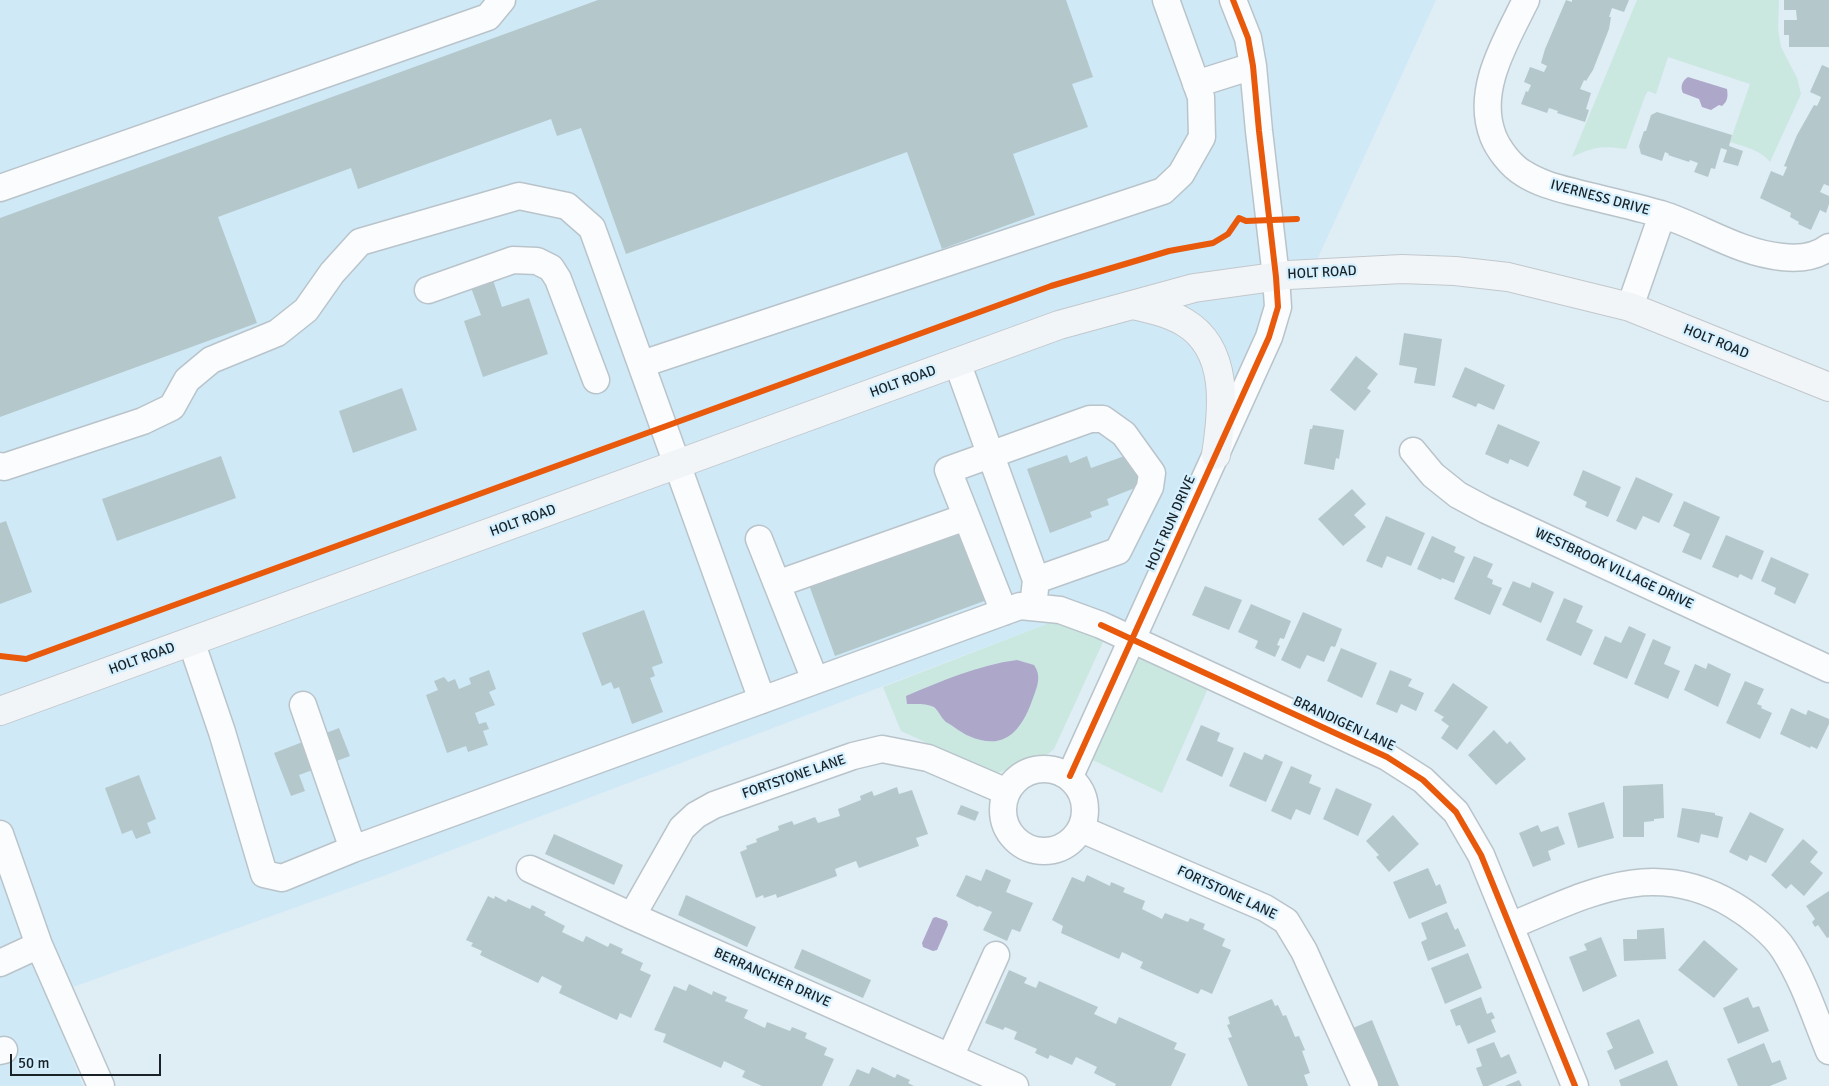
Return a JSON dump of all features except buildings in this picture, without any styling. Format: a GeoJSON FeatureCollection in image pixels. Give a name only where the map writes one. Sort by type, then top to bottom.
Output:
{"type":"FeatureCollection","features":[{"type":"Feature","properties":{"kind":"main road","name":"HOLT ROAD"},"geometry":{"type":"LineString","coordinates":[[0,712],[1059,325],[1194,288],[1276,276],[1402,269],[1455,271],[1508,277],[1630,307],[1829,387]]}},
{"type":"Feature","properties":{"kind":"main road"},"geometry":{"type":"LineString","coordinates":[[1133,305],[1164,313],[1184,322],[1198,332],[1210,350],[1218,368],[1221,391],[1221,425],[1216,455]]}},
{"type":"Feature","properties":{"kind":"street"},"geometry":{"type":"LineString","coordinates":[[0,188],[488,17],[502,0]]}},
{"type":"Feature","properties":{"kind":"street"},"geometry":{"type":"LineString","coordinates":[[642,364],[1163,191],[1181,174],[1202,138],[1201,97],[1166,0]]}},
{"type":"Feature","properties":{"kind":"street","name":"HOLT RUN DRIVE"},"geometry":{"type":"LineString","coordinates":[[1070,776],[1269,337],[1278,308],[1253,66],[1248,38],[1233,0]]}},
{"type":"Feature","properties":{"kind":"street","name":"IVERNESS DRIVE"},"geometry":{"type":"LineString","coordinates":[[1526,0],[1503,48],[1490,82],[1487,115],[1493,137],[1503,154],[1522,173],[1547,185],[1662,215],[1743,247],[1781,257],[1804,258],[1823,252],[1829,247]]}},
{"type":"Feature","properties":{"kind":"street"},"geometry":{"type":"LineString","coordinates":[[1196,84],[1253,66]]}},
{"type":"Feature","properties":{"kind":"street"},"geometry":{"type":"LineString","coordinates":[[0,466],[4,467],[143,421],[172,407],[188,380],[211,360],[277,333],[306,310],[332,273],[360,242],[520,196],[567,206],[592,228],[762,700]]}},
{"type":"Feature","properties":{"kind":"street"},"geometry":{"type":"LineString","coordinates":[[1630,307],[1662,215]]}},
{"type":"Feature","properties":{"kind":"street"},"geometry":{"type":"LineString","coordinates":[[428,290],[513,260],[537,261],[551,268],[558,279],[596,380]]}},
{"type":"Feature","properties":{"kind":"street"},"geometry":{"type":"LineString","coordinates":[[957,362],[1036,580],[1033,607]]}},
{"type":"Feature","properties":{"kind":"street"},"geometry":{"type":"LineString","coordinates":[[1004,612],[948,470],[1090,419],[1103,419],[1124,434],[1152,473],[1150,487],[1118,551],[1036,580]]}},
{"type":"Feature","properties":{"kind":"street","name":"WESTBROOK VILLAGE DRIVE"},"geometry":{"type":"LineString","coordinates":[[1413,451],[1433,475],[1458,495],[1486,510],[1829,668]]}},
{"type":"Feature","properties":{"kind":"street"},"geometry":{"type":"LineString","coordinates":[[776,584],[966,517]]}},
{"type":"Feature","properties":{"kind":"street"},"geometry":{"type":"LineString","coordinates":[[759,540],[815,680]]}},
{"type":"Feature","properties":{"kind":"street","name":"BRANDIGEN LANE"},"geometry":{"type":"LineString","coordinates":[[191,641],[222,732],[264,874],[282,878],[353,849],[1020,606],[1060,610],[1101,626],[1388,757],[1424,780],[1456,812],[1481,855],[1575,1086]]}},
{"type":"Feature","properties":{"kind":"street"},"geometry":{"type":"LineString","coordinates":[[303,705],[353,849]]}},
{"type":"Feature","properties":{"kind":"street","name":"FORTSTONE LANE"},"geometry":{"type":"LineString","coordinates":[[632,916],[673,841],[682,828],[696,815],[714,805],[853,756],[882,750],[928,758],[1007,792]]}},
{"type":"Feature","properties":{"kind":"street"},"geometry":{"type":"LineString","coordinates":[[1053,768],[1070,776],[1080,787],[1085,800],[1086,815],[1081,829],[1071,842],[1057,850],[1041,852],[1026,847],[1013,838],[1005,824],[1002,808],[1007,792],[1018,777],[1034,769],[1053,768]]}},
{"type":"Feature","properties":{"kind":"street","name":"FORTSTONE LANE"},"geometry":{"type":"LineString","coordinates":[[1081,829],[1265,908],[1286,921],[1304,951],[1364,1086]]}},
{"type":"Feature","properties":{"kind":"street"},"geometry":{"type":"LineString","coordinates":[[0,834],[39,945],[101,1086]]}},
{"type":"Feature","properties":{"kind":"street","name":"BERRANCHER DRIVE"},"geometry":{"type":"LineString","coordinates":[[530,869],[1015,1086]]}},
{"type":"Feature","properties":{"kind":"street"},"geometry":{"type":"LineString","coordinates":[[1510,926],[1613,886],[1642,882],[1674,883],[1697,888],[1723,899],[1750,915],[1783,949],[1801,981],[1829,1051]]}},
{"type":"Feature","properties":{"kind":"street"},"geometry":{"type":"LineString","coordinates":[[0,963],[39,945]]}},
{"type":"Feature","properties":{"kind":"street"},"geometry":{"type":"LineString","coordinates":[[950,1057],[996,954]]}},
{"type":"Feature","properties":{"kind":"shaded area"},"geometry":{"type":"Polygon","coordinates":[[[0,0],[1436,0],[1311,273],[1288,275],[1278,307],[1132,640],[1065,617],[386,875],[48,996],[83,1086],[0,1086],[0,0]]]}},
{"type":"Feature","properties":{"kind":"shaded area"},"geometry":{"type":"Polygon","coordinates":[[[1688,77],[1727,89],[1727,96],[1722,106],[1719,105],[1711,110],[1702,107],[1699,99],[1683,93],[1682,84],[1688,77]]]}},
{"type":"Feature","properties":{"kind":"shaded area"},"geometry":{"type":"Polygon","coordinates":[[[1017,660],[1034,665],[1038,673],[1038,681],[1029,709],[1023,720],[1010,735],[1002,739],[993,741],[982,740],[969,736],[946,722],[934,707],[924,704],[907,704],[906,696],[960,674],[1017,660]]]}},
{"type":"Feature","properties":{"kind":"shaded area"},"geometry":{"type":"Polygon","coordinates":[[[936,917],[947,921],[948,925],[937,950],[933,951],[923,947],[922,943],[933,918],[936,917]]]}},
{"type":"Feature","properties":{"kind":"green space"},"geometry":{"type":"Polygon","coordinates":[[[1637,0],[1779,0],[1778,29],[1781,47],[1797,78],[1801,94],[1770,162],[1757,151],[1730,142],[1750,84],[1668,57],[1656,94],[1648,91],[1645,96],[1626,149],[1599,148],[1572,157],[1637,0]]]}},
{"type":"Feature","properties":{"kind":"green space"},"geometry":{"type":"Polygon","coordinates":[[[1065,617],[1109,629],[1054,749],[1048,754],[995,774],[901,731],[883,687],[1065,617]]]}},
{"type":"Feature","properties":{"kind":"green space"},"geometry":{"type":"Polygon","coordinates":[[[1132,640],[1213,677],[1162,793],[1080,754],[1132,640]]]}},
{"type":"Feature","properties":{"kind":"cycle path"},"geometry":{"type":"LineString","coordinates":[[1070,776],[1269,337],[1278,307],[1253,66],[1248,38],[1233,0]]}},
{"type":"Feature","properties":{"kind":"cycle path"},"geometry":{"type":"LineString","coordinates":[[0,656],[26,659],[1051,286],[1169,251],[1213,243],[1228,234],[1239,218],[1246,221],[1297,219]]}},
{"type":"Feature","properties":{"kind":"cycle path"},"geometry":{"type":"LineString","coordinates":[[1101,625],[1387,757],[1423,780],[1456,812],[1481,855],[1575,1086]]}}]}
